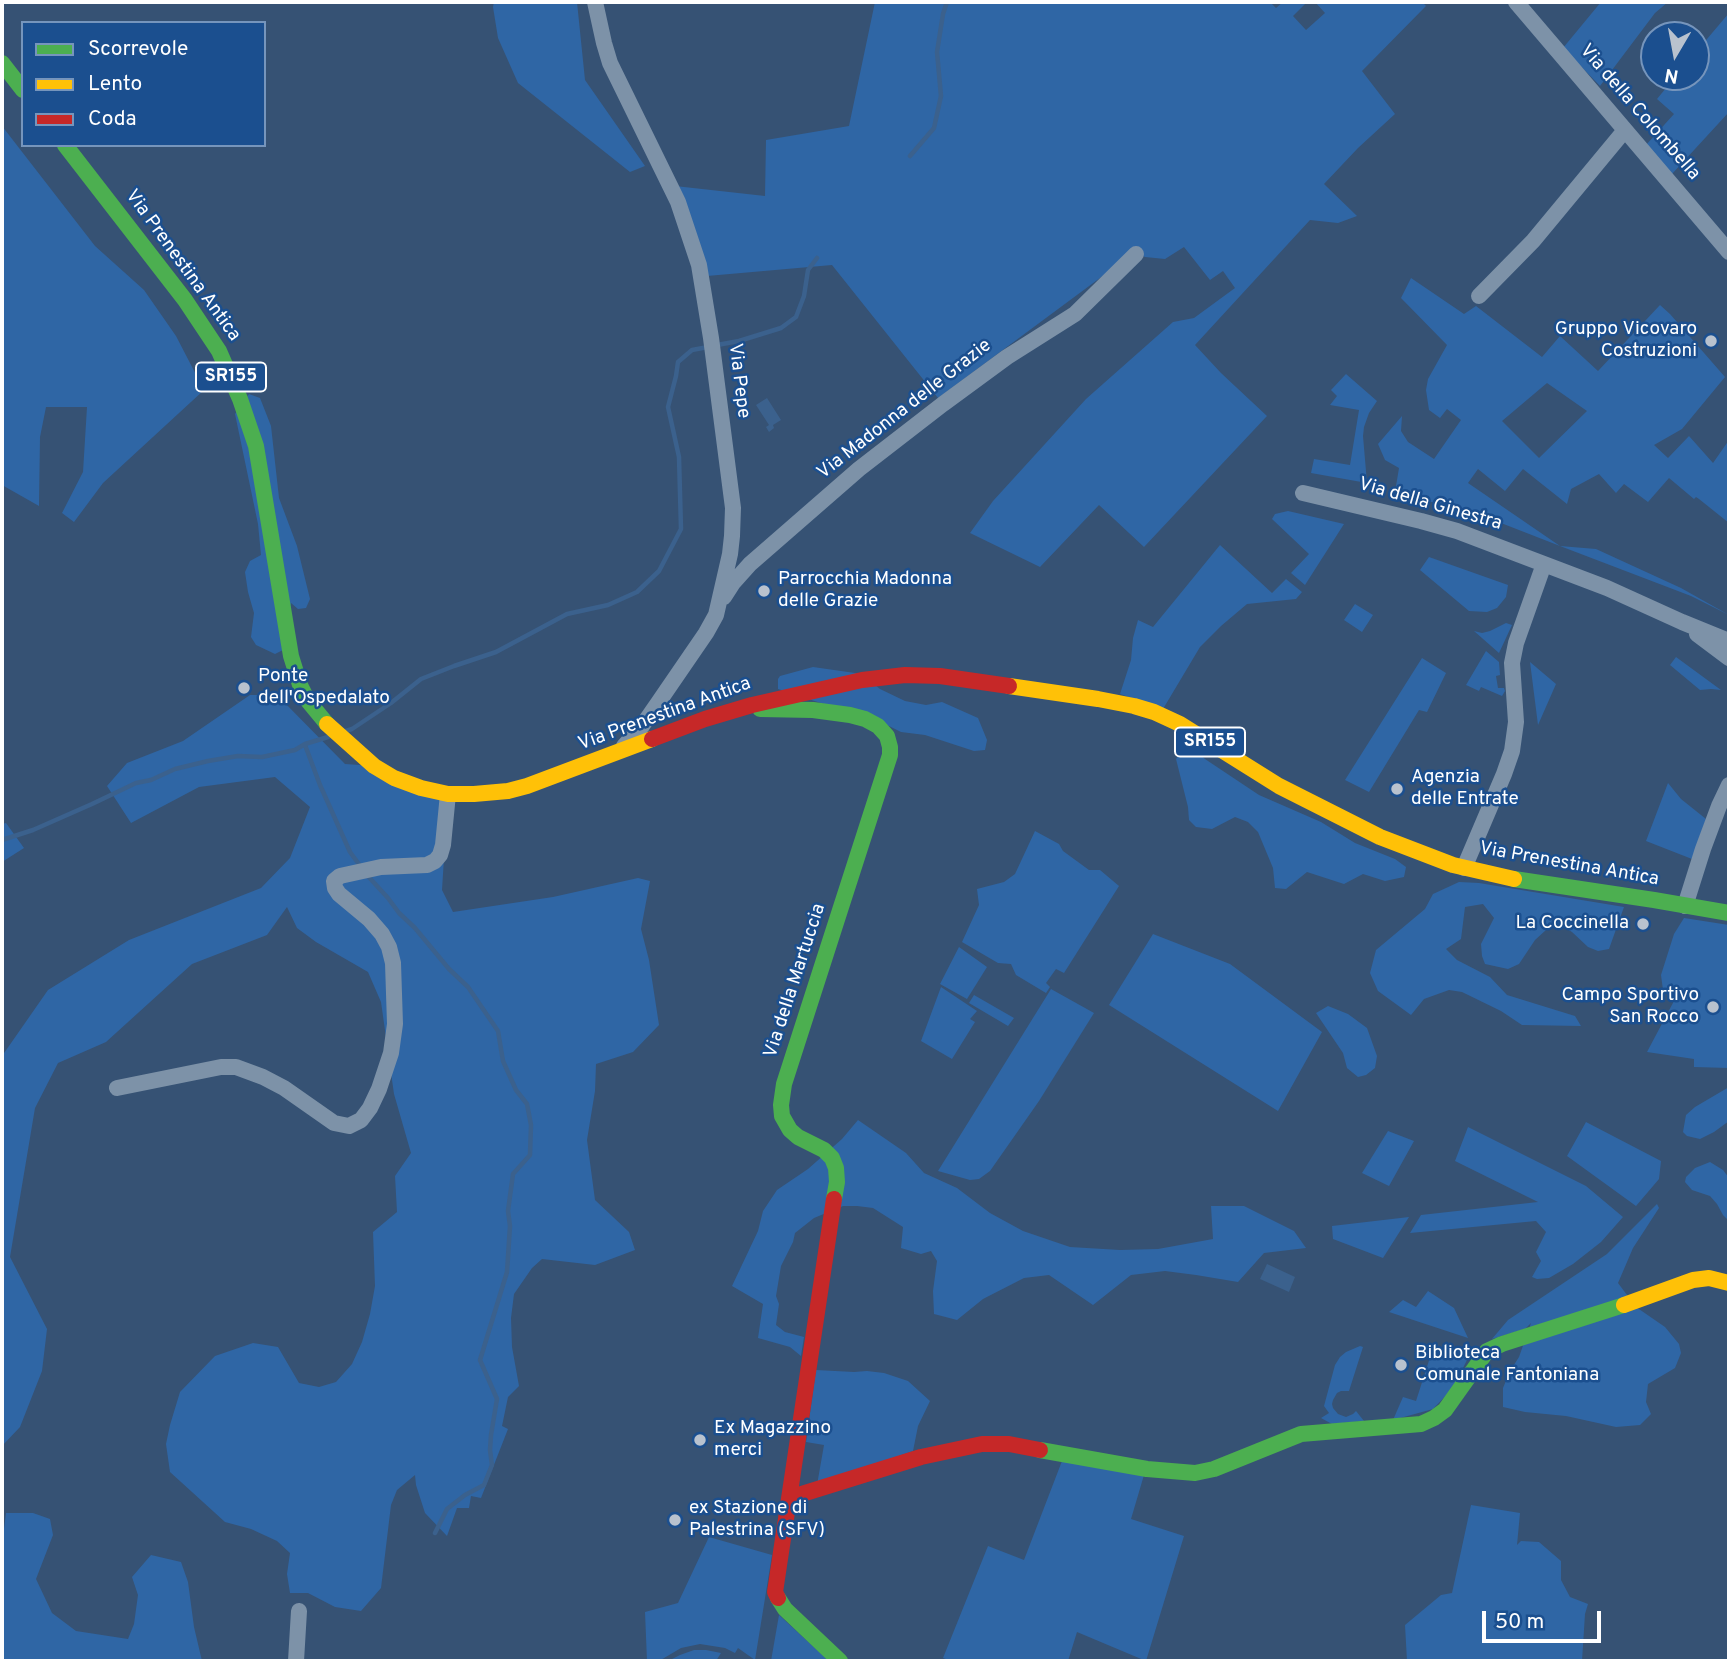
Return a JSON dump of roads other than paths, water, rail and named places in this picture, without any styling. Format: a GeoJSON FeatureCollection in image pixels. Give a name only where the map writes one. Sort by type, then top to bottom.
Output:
{"type":"FeatureCollection","features":[{"type":"Feature","properties":{"kind":"main road"},"geometry":{"type":"LineString","coordinates":[[2,63],[21,87]]}},
{"type":"Feature","properties":{"kind":"main road","name":"Via Prenestina Antica"},"geometry":{"type":"LineString","coordinates":[[67,147],[191,308],[212,338],[226,365],[256,446],[291,656],[308,701],[329,726],[382,771],[412,785],[448,794],[490,793],[522,788],[733,710],[852,682],[913,675],[960,679],[1098,699],[1154,712],[1180,724],[1279,786],[1348,822],[1464,868],[1533,883],[1729,913]]}},
{"type":"Feature","properties":{"kind":"main road","name":"Via della Martuccia"},"geometry":{"type":"LineString","coordinates":[[733,710],[803,709],[850,715],[878,726],[890,743],[891,751],[781,1100],[782,1116],[787,1125],[798,1137],[828,1153],[835,1163],[837,1188],[775,1592],[785,1609],[840,1661]]}},
{"type":"Feature","properties":{"kind":"main road"},"geometry":{"type":"LineString","coordinates":[[789,1498],[921,1457],[982,1444],[1009,1444],[1135,1468],[1195,1473],[1214,1469],[1301,1434],[1421,1424],[1445,1410],[1487,1351],[1502,1344],[1692,1280],[1709,1278],[1729,1283]]}},
{"type":"Feature","properties":{"kind":"street","name":"Via Pepe"},"geometry":{"type":"LineString","coordinates":[[595,2],[614,73],[670,185],[689,233],[701,274],[733,520],[730,554],[716,615],[659,703],[617,754]]}},
{"type":"Feature","properties":{"kind":"street","name":"Via della Colombella"},"geometry":{"type":"LineString","coordinates":[[1516,2],[1729,252]]}},
{"type":"Feature","properties":{"kind":"street"},"geometry":{"type":"LineString","coordinates":[[1479,296],[1539,234],[1625,130]]}},
{"type":"Feature","properties":{"kind":"street","name":"Via Madonna delle Grazie"},"geometry":{"type":"LineString","coordinates":[[716,615],[729,588],[746,568],[859,469],[1007,357],[1075,314],[1136,254]]}},
{"type":"Feature","properties":{"kind":"street","name":"Via della Ginestra"},"geometry":{"type":"LineString","coordinates":[[1303,493],[1457,531],[1629,598],[1729,641]]}},
{"type":"Feature","properties":{"kind":"street"},"geometry":{"type":"LineString","coordinates":[[1464,868],[1513,751],[1516,722],[1512,663],[1516,643],[1544,564]]}},
{"type":"Feature","properties":{"kind":"street","name":"Via della Ginestra"},"geometry":{"type":"LineString","coordinates":[[1682,622],[1729,658]]}},
{"type":"Feature","properties":{"kind":"street"},"geometry":{"type":"LineString","coordinates":[[1685,906],[1707,838],[1729,785]]}},
{"type":"Feature","properties":{"kind":"street"},"geometry":{"type":"LineString","coordinates":[[117,1088],[221,1067],[236,1067],[277,1084],[334,1123],[349,1126],[361,1120],[379,1089],[391,1053],[395,1024],[393,968],[390,951],[382,934],[369,919],[343,898],[335,888],[334,881],[337,877],[352,873],[397,865],[427,865],[438,858],[443,845],[448,794]]}},
{"type":"Feature","properties":{"kind":"street"},"geometry":{"type":"LineString","coordinates":[[296,1661],[299,1611]]}},
{"type":"Feature","properties":{"kind":"waterway"},"geometry":{"type":"LineString","coordinates":[[910,156],[934,128],[941,96],[937,52],[947,2]]}},
{"type":"Feature","properties":{"kind":"waterway"},"geometry":{"type":"LineString","coordinates":[[717,345],[781,328],[796,317],[804,296],[808,270],[817,258]]}},
{"type":"Feature","properties":{"kind":"waterway"},"geometry":{"type":"LineString","coordinates":[[346,731],[391,703],[421,679],[496,652],[567,614],[608,605],[637,592],[659,571],[681,529],[679,457],[668,407],[678,362],[692,350],[708,347]]}},
{"type":"Feature","properties":{"kind":"waterway"},"geometry":{"type":"LineString","coordinates":[[2,840],[33,830],[136,783],[151,780],[175,769],[238,756],[262,757],[295,750],[328,737]]}},
{"type":"Feature","properties":{"kind":"waterway"},"geometry":{"type":"LineString","coordinates":[[305,745],[350,852],[361,867]]}},
{"type":"Feature","properties":{"kind":"waterway"},"geometry":{"type":"LineString","coordinates":[[366,874],[468,987],[498,1031],[503,1061],[516,1090],[527,1104],[531,1125],[530,1155],[513,1174],[508,1211],[510,1226],[507,1272],[480,1360],[497,1399],[491,1435],[492,1465],[484,1485],[447,1509],[435,1533]]}},
{"type":"Feature","properties":{"kind":"place","name":"Gruppo Vicovaro Costruzioni"},"geometry":{"type":"Point","coordinates":[1711,341]}},
{"type":"Feature","properties":{"kind":"place","name":"Parrocchia Madonna delle Grazie"},"geometry":{"type":"Point","coordinates":[764,591]}},
{"type":"Feature","properties":{"kind":"place","name":"Ponte dell'Ospedalato"},"geometry":{"type":"Point","coordinates":[244,688]}},
{"type":"Feature","properties":{"kind":"place","name":"Agenzia delle Entrate"},"geometry":{"type":"Point","coordinates":[1397,789]}},
{"type":"Feature","properties":{"kind":"place","name":"La Coccinella"},"geometry":{"type":"Point","coordinates":[1643,924]}},
{"type":"Feature","properties":{"kind":"place","name":"Campo Sportivo San Rocco"},"geometry":{"type":"Point","coordinates":[1713,1007]}},
{"type":"Feature","properties":{"kind":"place","name":"Biblioteca Comunale Fantoniana"},"geometry":{"type":"Point","coordinates":[1401,1365]}},
{"type":"Feature","properties":{"kind":"place","name":"Ex Magazzino merci"},"geometry":{"type":"Point","coordinates":[700,1440]}},
{"type":"Feature","properties":{"kind":"place","name":"ex Stazione di Palestrina (SFV)"},"geometry":{"type":"Point","coordinates":[675,1520]}}]}
